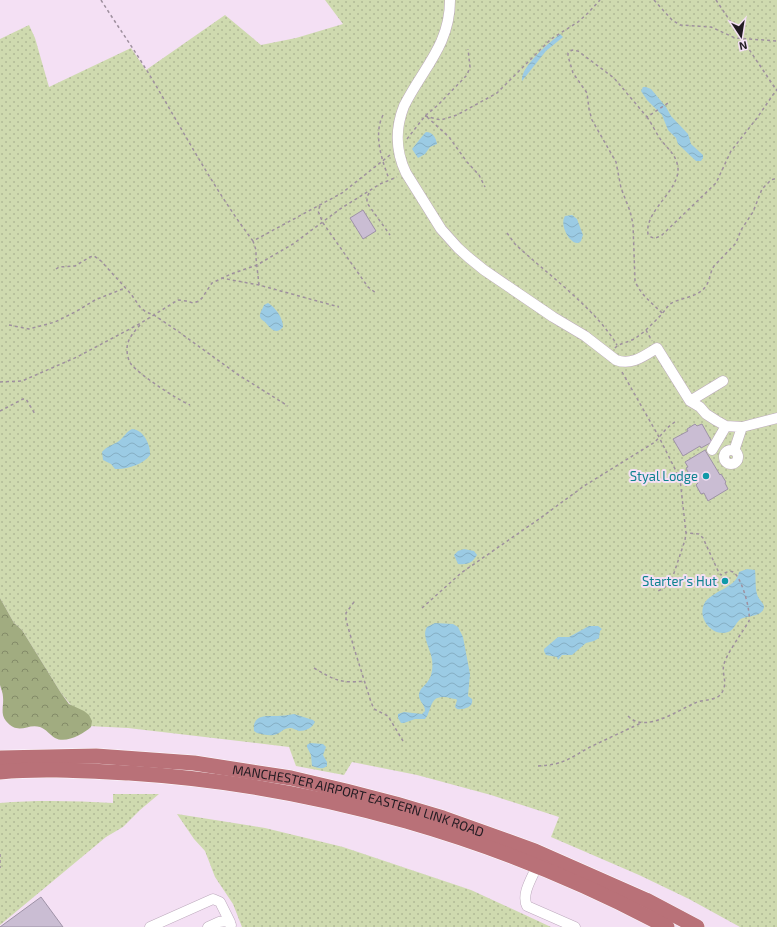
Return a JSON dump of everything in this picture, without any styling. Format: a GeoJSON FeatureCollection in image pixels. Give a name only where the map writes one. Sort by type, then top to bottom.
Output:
{"type":"FeatureCollection","features":[{"type":"Feature","properties":{"kind":"highway","name":"MANCHESTER AIRPORT EASTERN LINK ROAD"},"geometry":{"type":"LineString","coordinates":[[0,758],[96,756],[194,763],[291,778],[338,789],[443,818],[521,845],[639,897],[697,927]]}},
{"type":"Feature","properties":{"kind":"highway","name":"MANCHESTER AIRPORT EASTERN LINK ROAD"},"geometry":{"type":"LineString","coordinates":[[0,772],[53,770],[190,778],[287,793],[342,804],[440,831],[485,846],[537,866],[632,909],[667,927]]}},
{"type":"Feature","properties":{"kind":"lane"},"geometry":{"type":"LineString","coordinates":[[450,0],[450,17],[444,37],[409,96],[400,116],[397,134],[401,163],[441,229],[458,248],[484,270],[553,317],[585,336],[616,360],[621,362],[638,360],[657,348],[690,401],[700,407],[710,417],[726,426],[742,427],[777,418]]}},
{"type":"Feature","properties":{"kind":"lane"},"geometry":{"type":"LineString","coordinates":[[690,401],[723,381]]}},
{"type":"Feature","properties":{"kind":"lane"},"geometry":{"type":"LineString","coordinates":[[712,450],[726,426]]}},
{"type":"Feature","properties":{"kind":"lane"},"geometry":{"type":"LineString","coordinates":[[734,451],[742,427]]}},
{"type":"Feature","properties":{"kind":"lane"},"geometry":{"type":"LineString","coordinates":[[537,866],[525,896],[527,906],[575,927]]}},
{"type":"Feature","properties":{"kind":"lane"},"geometry":{"type":"LineString","coordinates":[[150,927],[213,899],[220,902],[231,925]]}},
{"type":"Feature","properties":{"kind":"lane"},"geometry":{"type":"LineString","coordinates":[[208,927],[223,921],[227,921],[231,925]]}},
{"type":"Feature","properties":{"kind":"path"},"geometry":{"type":"LineString","coordinates":[[101,0],[151,77],[239,223],[253,242],[256,250],[259,286]]}},
{"type":"Feature","properties":{"kind":"path"},"geometry":{"type":"LineString","coordinates":[[426,116],[441,120],[457,115],[497,93],[551,39],[578,22],[600,0]]}},
{"type":"Feature","properties":{"kind":"path"},"geometry":{"type":"LineString","coordinates":[[654,0],[676,23],[685,26],[712,27],[731,37],[777,41]]}},
{"type":"Feature","properties":{"kind":"path"},"geometry":{"type":"LineString","coordinates":[[662,313],[644,296],[635,281],[633,224],[630,211],[621,188],[616,162],[592,120],[587,94],[572,73],[568,53],[572,50],[578,51],[609,74],[647,117],[662,141],[674,156],[678,169],[677,177],[650,222],[648,234],[652,238],[655,238],[662,235],[712,189],[722,172],[731,151],[777,90],[716,0]]}},
{"type":"Feature","properties":{"kind":"path"},"geometry":{"type":"LineString","coordinates":[[253,242],[347,190],[398,149],[426,116],[467,75],[470,67],[468,49]]}},
{"type":"Feature","properties":{"kind":"path"},"geometry":{"type":"LineString","coordinates":[[647,117],[668,103]]}},
{"type":"Feature","properties":{"kind":"path"},"geometry":{"type":"LineString","coordinates":[[383,115],[378,131],[383,161],[389,180]]}},
{"type":"Feature","properties":{"kind":"path"},"geometry":{"type":"LineString","coordinates":[[426,116],[449,137],[467,162],[479,175],[485,187]]}},
{"type":"Feature","properties":{"kind":"path"},"geometry":{"type":"LineString","coordinates":[[0,382],[18,382],[42,373],[83,354],[141,323],[178,300],[186,300],[193,303],[199,301],[212,283],[221,278],[257,265],[292,244],[340,209],[389,180],[406,173]]}},
{"type":"Feature","properties":{"kind":"path"},"geometry":{"type":"LineString","coordinates":[[370,191],[367,197],[367,203],[390,235]]}},
{"type":"Feature","properties":{"kind":"path"},"geometry":{"type":"LineString","coordinates":[[321,205],[318,211],[323,222],[368,287],[376,293]]}},
{"type":"Feature","properties":{"kind":"path"},"geometry":{"type":"LineString","coordinates":[[507,233],[515,244],[587,308],[617,345]]}},
{"type":"Feature","properties":{"kind":"path"},"geometry":{"type":"LineString","coordinates":[[56,269],[59,266],[75,266],[94,256],[101,261],[146,312],[154,315],[237,374],[288,406]]}},
{"type":"Feature","properties":{"kind":"path"},"geometry":{"type":"LineString","coordinates":[[221,278],[259,286],[339,307]]}},
{"type":"Feature","properties":{"kind":"path"},"geometry":{"type":"LineString","coordinates":[[9,325],[29,329],[55,322],[78,311],[101,297],[125,288]]}},
{"type":"Feature","properties":{"kind":"path"},"geometry":{"type":"LineString","coordinates":[[141,323],[128,341],[127,349],[130,364],[180,400],[190,405]]}},
{"type":"Feature","properties":{"kind":"path"},"geometry":{"type":"LineString","coordinates":[[0,411],[23,398],[35,414]]}},
{"type":"Feature","properties":{"kind":"path"},"geometry":{"type":"LineString","coordinates":[[422,608],[461,573],[584,486],[655,442],[667,428],[676,421]]}},
{"type":"Feature","properties":{"kind":"path"},"geometry":{"type":"LineString","coordinates":[[538,766],[556,764],[569,760],[641,723],[669,716],[694,703],[717,697],[721,694],[725,684],[724,663],[749,618],[744,593],[737,576],[732,572],[721,575],[719,573],[700,534],[686,533]]}},
{"type":"Feature","properties":{"kind":"path"},"geometry":{"type":"LineString","coordinates":[[354,602],[350,606],[346,616],[364,681],[374,709],[388,716],[403,741]]}},
{"type":"Feature","properties":{"kind":"path"},"geometry":{"type":"LineString","coordinates":[[314,668],[338,680],[349,682],[364,681]]}},
{"type":"Feature","properties":{"kind":"path"},"geometry":{"type":"LineString","coordinates":[[628,716],[635,722],[641,723]]}},
{"type":"Feature","properties":{"kind":"path"},"geometry":{"type":"LineString","coordinates":[[0,854],[0,868]]}},
{"type":"Feature","properties":{"kind":"green space"},"geometry":{"type":"Polygon","coordinates":[[[325,0],[777,0],[777,927],[740,927],[689,899],[639,875],[551,837],[559,817],[491,795],[417,775],[352,762],[344,775],[296,766],[289,747],[128,728],[88,726],[61,693],[22,630],[14,623],[0,598],[0,39],[29,25],[35,38],[49,87],[131,48],[146,70],[225,15],[261,45],[296,38],[343,24],[325,0]]]}},
{"type":"Feature","properties":{"kind":"green space"},"geometry":{"type":"Polygon","coordinates":[[[0,598],[14,623],[22,630],[69,704],[89,715],[92,721],[91,727],[84,733],[69,739],[59,740],[40,727],[31,726],[15,728],[4,718],[3,696],[0,685],[0,598]]]}},
{"type":"Feature","properties":{"kind":"green space"},"geometry":{"type":"Polygon","coordinates":[[[113,794],[159,794],[123,827],[106,837],[0,925],[0,803],[56,801],[113,803],[113,794]]]}},
{"type":"Feature","properties":{"kind":"green space"},"geometry":{"type":"Polygon","coordinates":[[[177,814],[265,828],[343,847],[471,890],[551,927],[242,927],[233,904],[215,877],[205,851],[194,839],[177,814]]]}},
{"type":"Feature","properties":{"kind":"water"},"geometry":{"type":"Polygon","coordinates":[[[560,34],[563,37],[546,51],[522,81],[523,75],[530,62],[560,34]]]}},
{"type":"Feature","properties":{"kind":"water"},"geometry":{"type":"Polygon","coordinates":[[[643,87],[651,89],[666,107],[671,116],[688,134],[691,144],[703,155],[701,161],[696,161],[678,144],[676,138],[668,130],[662,115],[647,100],[641,91],[643,87]]]}},
{"type":"Feature","properties":{"kind":"water"},"geometry":{"type":"Polygon","coordinates":[[[426,132],[431,133],[434,136],[437,144],[430,147],[425,154],[418,158],[412,149],[426,132]]]}},
{"type":"Feature","properties":{"kind":"water"},"geometry":{"type":"Polygon","coordinates":[[[572,215],[577,219],[583,235],[581,241],[578,243],[571,240],[565,231],[563,221],[565,216],[572,215]]]}},
{"type":"Feature","properties":{"kind":"water"},"geometry":{"type":"Polygon","coordinates":[[[268,303],[276,310],[282,320],[283,327],[278,331],[271,329],[260,317],[264,305],[268,303]]]}},
{"type":"Feature","properties":{"kind":"water"},"geometry":{"type":"Polygon","coordinates":[[[132,429],[140,432],[146,438],[150,455],[144,461],[134,466],[115,469],[111,464],[103,460],[102,452],[119,441],[132,429]]]}},
{"type":"Feature","properties":{"kind":"water"},"geometry":{"type":"Polygon","coordinates":[[[464,549],[474,551],[477,555],[469,563],[458,564],[454,555],[458,551],[464,549]]]}},
{"type":"Feature","properties":{"kind":"water"},"geometry":{"type":"Polygon","coordinates":[[[747,569],[755,570],[756,591],[764,605],[763,610],[758,614],[741,619],[728,632],[723,633],[713,630],[703,618],[703,607],[710,597],[733,582],[737,578],[739,572],[747,569]]]}},
{"type":"Feature","properties":{"kind":"water"},"geometry":{"type":"Polygon","coordinates":[[[435,623],[453,624],[458,627],[463,637],[470,674],[468,696],[472,699],[472,702],[470,706],[463,709],[457,709],[455,707],[456,699],[439,697],[433,701],[425,719],[415,719],[401,723],[398,718],[398,714],[404,712],[422,714],[425,711],[419,694],[420,690],[429,679],[432,666],[425,631],[427,627],[435,623]]]}},
{"type":"Feature","properties":{"kind":"water"},"geometry":{"type":"Polygon","coordinates":[[[589,626],[598,626],[602,629],[600,631],[599,638],[586,643],[572,655],[562,655],[558,660],[557,657],[546,655],[544,649],[558,637],[569,637],[589,626]]]}},
{"type":"Feature","properties":{"kind":"water"},"geometry":{"type":"Polygon","coordinates":[[[294,714],[315,722],[306,730],[299,731],[288,728],[274,735],[257,733],[254,731],[255,721],[261,717],[294,714]]]}},
{"type":"Feature","properties":{"kind":"water"},"geometry":{"type":"Polygon","coordinates":[[[310,743],[323,744],[326,747],[323,755],[327,762],[327,766],[318,768],[312,766],[311,755],[307,747],[310,743]]]}},
{"type":"Feature","properties":{"kind":"building"},"geometry":{"type":"Polygon","coordinates":[[[363,210],[376,231],[363,239],[350,218],[363,210]]]}},
{"type":"Feature","properties":{"kind":"building"},"geometry":{"type":"Polygon","coordinates":[[[695,424],[697,426],[702,424],[712,442],[701,448],[700,446],[683,456],[673,439],[688,431],[687,429],[695,424]]]}},
{"type":"Feature","properties":{"kind":"building","name":"Styal Lodge"},"geometry":{"type":"Polygon","coordinates":[[[705,450],[726,482],[725,483],[728,489],[708,501],[704,493],[701,494],[696,485],[698,483],[694,476],[691,478],[685,462],[705,450]]]}},
{"type":"Feature","properties":{"kind":"building"},"geometry":{"type":"Polygon","coordinates":[[[41,897],[63,927],[0,927],[41,897]]]}},
{"type":"Feature","properties":{"kind":"place","name":"Styal Lodge"},"geometry":{"type":"Point","coordinates":[706,476]}},
{"type":"Feature","properties":{"kind":"place","name":"Starter's Hut"},"geometry":{"type":"Point","coordinates":[725,581]}}]}
